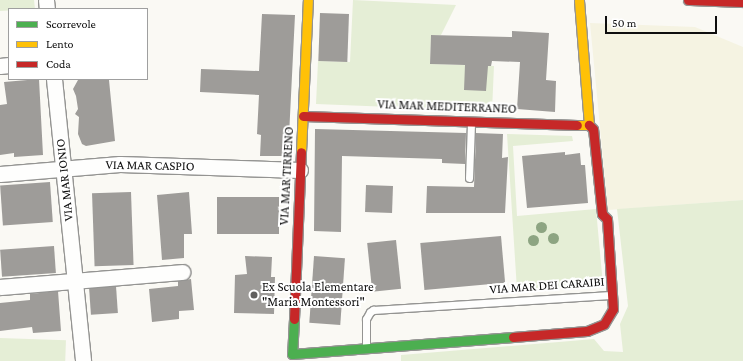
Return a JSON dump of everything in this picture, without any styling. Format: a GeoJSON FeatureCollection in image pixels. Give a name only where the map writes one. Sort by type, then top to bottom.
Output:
{"type":"FeatureCollection","features":[{"type":"Feature","properties":{"kind":"street","name":"VIA MAR TIRRENO"},"geometry":{"type":"LineString","coordinates":[[289,357],[308,0]]}},
{"type":"Feature","properties":{"kind":"street"},"geometry":{"type":"LineString","coordinates":[[578,0],[590,125],[593,129],[602,214],[607,220],[613,295]]}},
{"type":"Feature","properties":{"kind":"street"},"geometry":{"type":"LineString","coordinates":[[688,0],[743,2]]}},
{"type":"Feature","properties":{"kind":"street","name":"VIA MAR IONIO"},"geometry":{"type":"LineString","coordinates":[[54,80],[83,361]]}},
{"type":"Feature","properties":{"kind":"street","name":"VIA MAR MEDITERRANEO"},"geometry":{"type":"LineString","coordinates":[[303,116],[590,125]]}},
{"type":"Feature","properties":{"kind":"street","name":"VIA MAR CASPIO"},"geometry":{"type":"LineString","coordinates":[[0,174],[120,164],[300,170]]}},
{"type":"Feature","properties":{"kind":"street"},"geometry":{"type":"LineString","coordinates":[[0,287],[182,272]]}},
{"type":"Feature","properties":{"kind":"street","name":"VIA MAR DEI CARAIBI"},"geometry":{"type":"LineString","coordinates":[[289,357],[367,348],[594,329],[604,324],[611,315],[613,295]]}},
{"type":"Feature","properties":{"kind":"lane"},"geometry":{"type":"LineString","coordinates":[[469,178],[471,121]]}},
{"type":"Feature","properties":{"kind":"lane","name":"VIA MAR DEI CARAIBI"},"geometry":{"type":"LineString","coordinates":[[367,348],[366,319],[373,310],[613,295]]}},
{"type":"Feature","properties":{"kind":"shaded area"},"geometry":{"type":"Polygon","coordinates":[[[590,23],[695,27],[743,47],[743,200],[608,210],[590,23]]]}},
{"type":"Feature","properties":{"kind":"green space"},"geometry":{"type":"Polygon","coordinates":[[[0,0],[34,0],[35,8],[8,8],[8,11],[0,11],[0,0]]]}},
{"type":"Feature","properties":{"kind":"green space"},"geometry":{"type":"Polygon","coordinates":[[[353,0],[456,5],[441,35],[431,35],[430,64],[494,66],[492,111],[316,104],[318,61],[350,62],[353,0]]]}},
{"type":"Feature","properties":{"kind":"green space"},"geometry":{"type":"Polygon","coordinates":[[[507,134],[572,136],[573,141],[513,146],[517,216],[596,209],[603,285],[517,290],[507,134]]]}},
{"type":"Feature","properties":{"kind":"green space"},"geometry":{"type":"Polygon","coordinates":[[[743,200],[743,361],[401,361],[401,355],[594,339],[604,351],[623,352],[620,324],[628,306],[617,209],[743,200]]]}},
{"type":"Feature","properties":{"kind":"green space"},"geometry":{"type":"Polygon","coordinates":[[[0,338],[66,340],[65,361],[0,361],[0,338]]]}},
{"type":"Feature","properties":{"kind":"building"},"geometry":{"type":"Polygon","coordinates":[[[320,13],[349,14],[347,62],[318,61],[320,13]]]}},
{"type":"Feature","properties":{"kind":"building"},"geometry":{"type":"Polygon","coordinates":[[[262,14],[295,15],[288,156],[260,156],[261,135],[257,134],[259,95],[200,92],[201,69],[259,71],[262,14]]]}},
{"type":"Feature","properties":{"kind":"building"},"geometry":{"type":"Polygon","coordinates":[[[512,31],[549,33],[546,80],[556,81],[555,112],[517,109],[520,62],[492,61],[491,66],[488,66],[486,91],[464,90],[465,65],[430,64],[431,35],[512,37],[512,31]]]}},
{"type":"Feature","properties":{"kind":"building"},"geometry":{"type":"Polygon","coordinates":[[[39,80],[43,155],[14,157],[14,153],[0,155],[0,105],[7,104],[4,82],[39,80]]]}},
{"type":"Feature","properties":{"kind":"building"},"geometry":{"type":"Polygon","coordinates":[[[78,80],[109,80],[115,141],[86,146],[82,144],[78,134],[79,117],[75,114],[78,109],[76,96],[73,89],[78,80]]]}},
{"type":"Feature","properties":{"kind":"building"},"geometry":{"type":"Polygon","coordinates":[[[315,129],[466,133],[465,164],[442,163],[442,159],[342,156],[341,232],[314,231],[315,129]]]}},
{"type":"Feature","properties":{"kind":"building"},"geometry":{"type":"Polygon","coordinates":[[[476,133],[503,134],[502,158],[508,157],[505,213],[426,213],[427,186],[474,187],[476,133]]]}},
{"type":"Feature","properties":{"kind":"building"},"geometry":{"type":"Polygon","coordinates":[[[565,152],[565,155],[580,153],[581,165],[585,165],[588,203],[527,208],[522,156],[565,152]]]}},
{"type":"Feature","properties":{"kind":"building"},"geometry":{"type":"Polygon","coordinates":[[[50,182],[53,222],[3,225],[0,185],[50,182]]]}},
{"type":"Feature","properties":{"kind":"building"},"geometry":{"type":"Polygon","coordinates":[[[366,185],[393,186],[392,213],[365,212],[366,185]]]}},
{"type":"Feature","properties":{"kind":"building"},"geometry":{"type":"Polygon","coordinates":[[[131,192],[134,265],[95,266],[92,193],[131,192]]]}},
{"type":"Feature","properties":{"kind":"building"},"geometry":{"type":"Polygon","coordinates":[[[189,192],[192,234],[184,234],[184,258],[162,260],[157,195],[189,192]]]}},
{"type":"Feature","properties":{"kind":"building"},"geometry":{"type":"Polygon","coordinates":[[[217,197],[279,197],[279,234],[217,234],[217,197]]]}},
{"type":"Feature","properties":{"kind":"building"},"geometry":{"type":"Polygon","coordinates":[[[501,236],[505,283],[424,290],[420,243],[501,236]]]}},
{"type":"Feature","properties":{"kind":"building"},"geometry":{"type":"Polygon","coordinates":[[[396,240],[401,289],[372,292],[367,243],[396,240]]]}},
{"type":"Feature","properties":{"kind":"building"},"geometry":{"type":"Polygon","coordinates":[[[54,246],[56,273],[2,277],[0,250],[54,246]]]}},
{"type":"Feature","properties":{"kind":"building","name":"Ex Scuola Elementare \"Maria Montessori\""},"geometry":{"type":"Polygon","coordinates":[[[245,256],[272,257],[271,277],[275,277],[274,314],[234,313],[235,275],[247,274],[245,256]]]}},
{"type":"Feature","properties":{"kind":"building"},"geometry":{"type":"Polygon","coordinates":[[[314,256],[345,258],[340,325],[309,323],[314,256]]]}},
{"type":"Feature","properties":{"kind":"building"},"geometry":{"type":"Polygon","coordinates":[[[191,279],[194,310],[179,311],[179,319],[152,322],[149,289],[178,286],[178,281],[191,279]]]}},
{"type":"Feature","properties":{"kind":"building"},"geometry":{"type":"Polygon","coordinates":[[[116,286],[118,313],[91,315],[89,288],[116,286]]]}},
{"type":"Feature","properties":{"kind":"building"},"geometry":{"type":"Polygon","coordinates":[[[58,291],[61,331],[33,333],[32,327],[0,331],[0,303],[30,300],[30,294],[58,291]]]}},
{"type":"Feature","properties":{"kind":"traffic: fast"},"geometry":{"type":"LineString","coordinates":[[294,319],[292,354],[513,337]]}},
{"type":"Feature","properties":{"kind":"traffic: slow"},"geometry":{"type":"LineString","coordinates":[[301,152],[308,0]]}},
{"type":"Feature","properties":{"kind":"traffic: slow"},"geometry":{"type":"LineString","coordinates":[[577,125],[589,125],[579,0]]}},
{"type":"Feature","properties":{"kind":"traffic: jam"},"geometry":{"type":"LineString","coordinates":[[688,0],[743,2]]}},
{"type":"Feature","properties":{"kind":"traffic: jam"},"geometry":{"type":"LineString","coordinates":[[303,116],[577,125]]}},
{"type":"Feature","properties":{"kind":"traffic: jam"},"geometry":{"type":"LineString","coordinates":[[513,337],[587,331],[604,324],[613,309],[607,219],[602,214],[593,129],[589,125]]}},
{"type":"Feature","properties":{"kind":"traffic: jam"},"geometry":{"type":"LineString","coordinates":[[294,319],[301,152]]}},
{"type":"Feature","properties":{"kind":"place","name":"Ex Scuola Elementare \"Maria Montessori\""},"geometry":{"type":"Point","coordinates":[254,295]}}]}
